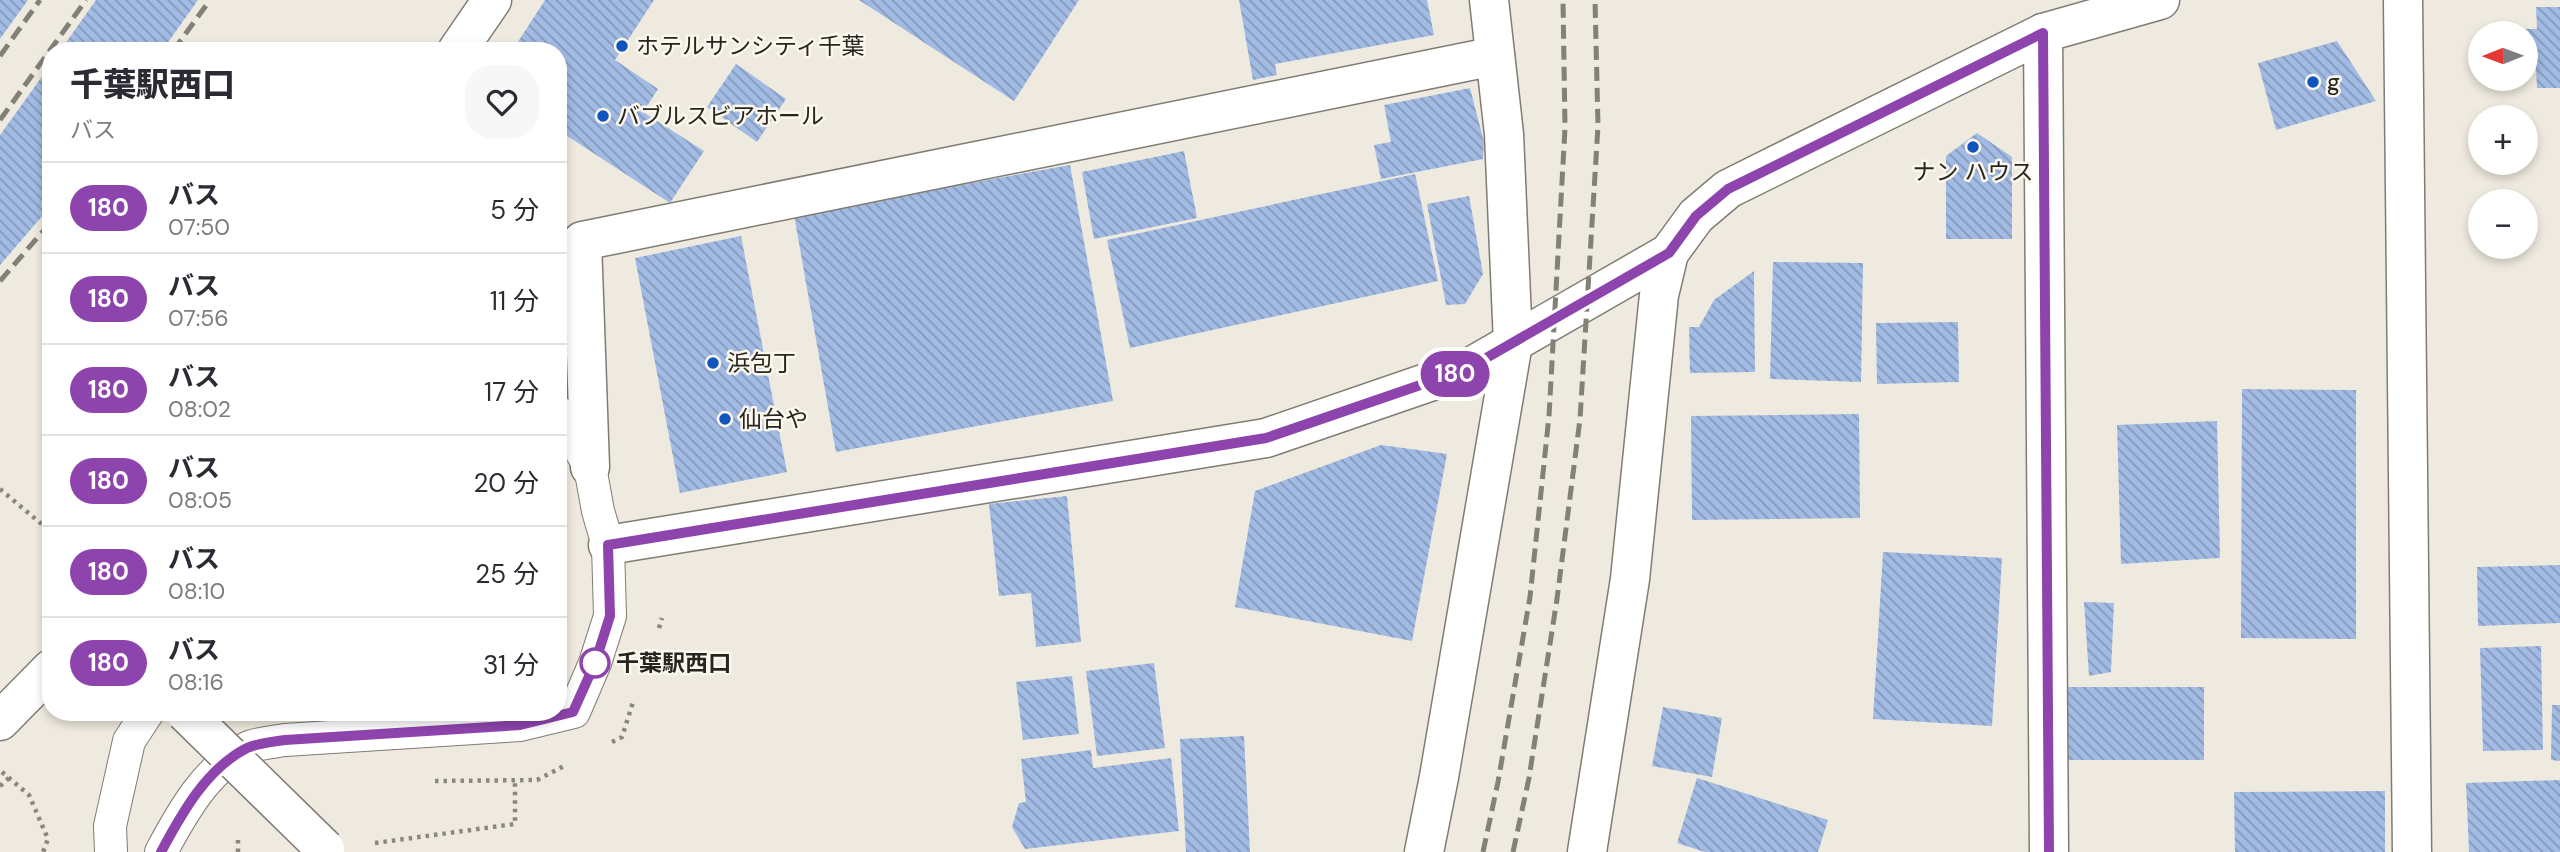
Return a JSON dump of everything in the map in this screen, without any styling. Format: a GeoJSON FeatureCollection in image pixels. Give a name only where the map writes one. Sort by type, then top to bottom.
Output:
{"type":"FeatureCollection","features":[{"type":"Feature","properties":{"kind":"street"},"geometry":{"type":"LineString","coordinates":[[463,42],[492,0]]}},
{"type":"Feature","properties":{"kind":"street"},"geometry":{"type":"LineString","coordinates":[[1424,852],[1513,343],[1504,134],[1489,0]]}},
{"type":"Feature","properties":{"kind":"street"},"geometry":{"type":"LineString","coordinates":[[1587,852],[1630,579],[1659,295],[1669,253],[1696,216],[1728,189],[2043,33],[2160,0]]}},
{"type":"Feature","properties":{"kind":"street"},"geometry":{"type":"LineString","coordinates":[[2403,0],[2412,852]]}},
{"type":"Feature","properties":{"kind":"street"},"geometry":{"type":"LineString","coordinates":[[2043,33],[2049,852]]}},
{"type":"Feature","properties":{"kind":"street"},"geometry":{"type":"LineString","coordinates":[[590,467],[582,241],[1495,57]]}},
{"type":"Feature","properties":{"kind":"street"},"geometry":{"type":"LineString","coordinates":[[608,545],[1266,438],[1467,369],[1669,253]]}},
{"type":"Feature","properties":{"kind":"street"},"geometry":{"type":"LineString","coordinates":[[0,721],[42,679]]}},
{"type":"Feature","properties":{"kind":"street"},"geometry":{"type":"LineString","coordinates":[[194,721],[325,849]]}},
{"type":"Feature","properties":{"kind":"lane"},"geometry":{"type":"LineString","coordinates":[[567,427],[590,467],[608,545],[610,616],[595,663],[573,712],[567,713]]}},
{"type":"Feature","properties":{"kind":"lane"},"geometry":{"type":"LineString","coordinates":[[111,852],[110,826],[129,741],[142,721]]}},
{"type":"Feature","properties":{"kind":"lane"},"geometry":{"type":"LineString","coordinates":[[161,852],[184,810],[218,769],[249,747],[285,740],[520,725],[536,721]]}},
{"type":"Feature","properties":{"kind":"path"},"geometry":{"type":"LineString","coordinates":[[0,488],[42,524]]}},
{"type":"Feature","properties":{"kind":"path"},"geometry":{"type":"LineString","coordinates":[[0,771],[29,795],[48,839],[43,852]]}},
{"type":"Feature","properties":{"kind":"path"},"geometry":{"type":"LineString","coordinates":[[0,786],[9,778]]}},
{"type":"Feature","properties":{"kind":"path"},"geometry":{"type":"LineString","coordinates":[[325,849],[515,824],[516,780]]}},
{"type":"Feature","properties":{"kind":"building"},"geometry":{"type":"Polygon","coordinates":[[[0,0],[28,0],[0,39],[0,0]]]}},
{"type":"Feature","properties":{"kind":"building"},"geometry":{"type":"Polygon","coordinates":[[[96,0],[198,0],[168,42],[66,42],[96,0]]]}},
{"type":"Feature","properties":{"kind":"building"},"geometry":{"type":"Polygon","coordinates":[[[545,0],[654,0],[615,60],[658,89],[643,112],[704,151],[670,203],[567,136],[567,42],[518,42],[545,0]]]}},
{"type":"Feature","properties":{"kind":"building"},"geometry":{"type":"Polygon","coordinates":[[[859,0],[1079,0],[1014,101],[859,0]]]}},
{"type":"Feature","properties":{"kind":"building"},"geometry":{"type":"Polygon","coordinates":[[[1239,0],[1427,0],[1434,35],[1275,64],[1277,75],[1253,80],[1239,0]]]}},
{"type":"Feature","properties":{"kind":"building"},"geometry":{"type":"Polygon","coordinates":[[[2536,7],[2560,7],[2560,88],[2538,88],[2536,7]]]}},
{"type":"Feature","properties":{"kind":"building","name":"g"},"geometry":{"type":"Polygon","coordinates":[[[2337,41],[2376,101],[2276,130],[2258,63],[2337,41]]]}},
{"type":"Feature","properties":{"kind":"building"},"geometry":{"type":"Polygon","coordinates":[[[736,64],[786,99],[757,142],[707,107],[736,64]]]}},
{"type":"Feature","properties":{"kind":"building"},"geometry":{"type":"Polygon","coordinates":[[[42,77],[42,216],[0,265],[0,135],[42,77]]]}},
{"type":"Feature","properties":{"kind":"building"},"geometry":{"type":"Polygon","coordinates":[[[1470,88],[1484,142],[1483,159],[1381,179],[1374,145],[1391,142],[1384,105],[1470,88]]]}},
{"type":"Feature","properties":{"kind":"building"},"geometry":{"type":"Polygon","coordinates":[[[1977,133],[2012,157],[2012,239],[1946,239],[1946,156],[1977,133]]]}},
{"type":"Feature","properties":{"kind":"building"},"geometry":{"type":"Polygon","coordinates":[[[1184,151],[1197,218],[1094,239],[1082,172],[1184,151]]]}},
{"type":"Feature","properties":{"kind":"building"},"geometry":{"type":"Polygon","coordinates":[[[1070,165],[1113,401],[836,452],[794,215],[1070,165]]]}},
{"type":"Feature","properties":{"kind":"building"},"geometry":{"type":"Polygon","coordinates":[[[1415,174],[1438,281],[1130,348],[1107,240],[1415,174]]]}},
{"type":"Feature","properties":{"kind":"building"},"geometry":{"type":"Polygon","coordinates":[[[1469,196],[1483,274],[1465,304],[1446,305],[1427,204],[1469,196]]]}},
{"type":"Feature","properties":{"kind":"building"},"geometry":{"type":"Polygon","coordinates":[[[741,236],[787,472],[680,493],[635,258],[741,236]]]}},
{"type":"Feature","properties":{"kind":"building"},"geometry":{"type":"Polygon","coordinates":[[[1773,262],[1863,263],[1861,382],[1770,379],[1773,262]]]}},
{"type":"Feature","properties":{"kind":"building"},"geometry":{"type":"Polygon","coordinates":[[[1754,271],[1755,372],[1690,373],[1689,327],[1699,327],[1714,300],[1754,271]]]}},
{"type":"Feature","properties":{"kind":"building"},"geometry":{"type":"Polygon","coordinates":[[[1958,322],[1959,382],[1877,384],[1876,323],[1958,322]]]}},
{"type":"Feature","properties":{"kind":"building"},"geometry":{"type":"Polygon","coordinates":[[[2242,389],[2356,390],[2356,639],[2241,638],[2242,389]]]}},
{"type":"Feature","properties":{"kind":"building"},"geometry":{"type":"Polygon","coordinates":[[[1859,414],[1860,518],[1692,520],[1691,416],[1859,414]]]}},
{"type":"Feature","properties":{"kind":"building"},"geometry":{"type":"Polygon","coordinates":[[[2217,421],[2220,558],[2121,564],[2117,425],[2217,421]]]}},
{"type":"Feature","properties":{"kind":"building"},"geometry":{"type":"Polygon","coordinates":[[[1381,445],[1447,454],[1412,641],[1235,607],[1255,491],[1381,445]]]}},
{"type":"Feature","properties":{"kind":"building"},"geometry":{"type":"Polygon","coordinates":[[[1067,496],[1081,642],[1036,647],[1031,593],[999,596],[989,504],[1067,496]]]}},
{"type":"Feature","properties":{"kind":"building"},"geometry":{"type":"Polygon","coordinates":[[[1883,552],[2002,558],[1992,726],[1873,719],[1883,552]]]}},
{"type":"Feature","properties":{"kind":"building"},"geometry":{"type":"Polygon","coordinates":[[[2560,565],[2560,623],[2478,626],[2477,567],[2560,565]]]}},
{"type":"Feature","properties":{"kind":"building"},"geometry":{"type":"Polygon","coordinates":[[[2084,602],[2114,603],[2111,672],[2089,676],[2084,602]]]}},
{"type":"Feature","properties":{"kind":"building"},"geometry":{"type":"Polygon","coordinates":[[[2541,646],[2543,750],[2483,751],[2480,648],[2541,646]]]}},
{"type":"Feature","properties":{"kind":"building"},"geometry":{"type":"Polygon","coordinates":[[[1154,663],[1165,748],[1097,756],[1086,671],[1154,663]]]}},
{"type":"Feature","properties":{"kind":"building"},"geometry":{"type":"Polygon","coordinates":[[[1072,676],[1079,734],[1023,740],[1016,682],[1072,676]]]}},
{"type":"Feature","properties":{"kind":"building"},"geometry":{"type":"Polygon","coordinates":[[[2066,687],[2204,687],[2204,760],[2067,760],[2066,687]]]}},
{"type":"Feature","properties":{"kind":"building"},"geometry":{"type":"Polygon","coordinates":[[[2552,705],[2560,705],[2560,761],[2551,760],[2552,705]]]}},
{"type":"Feature","properties":{"kind":"building"},"geometry":{"type":"Polygon","coordinates":[[[1663,707],[1722,718],[1712,777],[1652,766],[1663,707]]]}},
{"type":"Feature","properties":{"kind":"building"},"geometry":{"type":"Polygon","coordinates":[[[1244,736],[1250,852],[1186,852],[1180,739],[1244,736]]]}},
{"type":"Feature","properties":{"kind":"building"},"geometry":{"type":"Polygon","coordinates":[[[1091,750],[1093,768],[1171,758],[1179,831],[1025,849],[1012,827],[1019,803],[1026,802],[1021,759],[1091,750]]]}},
{"type":"Feature","properties":{"kind":"building"},"geometry":{"type":"Polygon","coordinates":[[[1697,778],[1828,820],[1818,852],[1705,852],[1677,843],[1697,778]]]}},
{"type":"Feature","properties":{"kind":"building"},"geometry":{"type":"Polygon","coordinates":[[[2560,780],[2560,852],[2469,852],[2466,783],[2560,780]]]}},
{"type":"Feature","properties":{"kind":"building"},"geometry":{"type":"Polygon","coordinates":[[[2385,791],[2385,852],[2235,852],[2234,792],[2385,791]]]}},
{"type":"Feature","properties":{"kind":"railway"},"geometry":{"type":"LineString","coordinates":[[0,56],[40,0]]}},
{"type":"Feature","properties":{"kind":"railway"},"geometry":{"type":"LineString","coordinates":[[56,42],[86,0]]}},
{"type":"Feature","properties":{"kind":"railway"},"geometry":{"type":"LineString","coordinates":[[180,42],[210,0]]}},
{"type":"Feature","properties":{"kind":"railway"},"geometry":{"type":"LineString","coordinates":[[1483,852],[1530,597],[1549,416],[1565,128],[1563,0]]}},
{"type":"Feature","properties":{"kind":"railway"},"geometry":{"type":"LineString","coordinates":[[1513,852],[1529,778],[1557,599],[1580,419],[1598,126],[1595,0]]}},
{"type":"Feature","properties":{"kind":"railway"},"geometry":{"type":"LineString","coordinates":[[0,120],[42,61]]}},
{"type":"Feature","properties":{"kind":"railway"},"geometry":{"type":"LineString","coordinates":[[0,281],[42,232]]}},
{"type":"Feature","properties":{"kind":"bus line","name":"180"},"geometry":{"type":"LineString","coordinates":[[567,713],[573,712],[595,663],[610,616],[608,545],[1266,438],[1467,369],[1669,253],[1696,216],[1728,189],[2043,33],[2049,852]]}},
{"type":"Feature","properties":{"kind":"bus line","name":"180"},"geometry":{"type":"LineString","coordinates":[[161,852],[184,810],[218,769],[249,747],[285,740],[520,725],[536,721]]}},
{"type":"Feature","properties":{"kind":"place","name":"ホテルサンシティ千葉"},"geometry":{"type":"Point","coordinates":[622,46]}},
{"type":"Feature","properties":{"kind":"place","name":"g"},"geometry":{"type":"Point","coordinates":[2313,82]}},
{"type":"Feature","properties":{"kind":"place","name":"バブルスビアホール"},"geometry":{"type":"Point","coordinates":[603,116]}},
{"type":"Feature","properties":{"kind":"place","name":"ナン ハウス"},"geometry":{"type":"Point","coordinates":[1973,147]}},
{"type":"Feature","properties":{"kind":"place","name":"浜包丁"},"geometry":{"type":"Point","coordinates":[713,363]}},
{"type":"Feature","properties":{"kind":"place","name":"仙台や"},"geometry":{"type":"Point","coordinates":[725,419]}},
{"type":"Feature","properties":{"kind":"place","name":"千葉駅西口"},"geometry":{"type":"Point","coordinates":[595,663]}}]}
